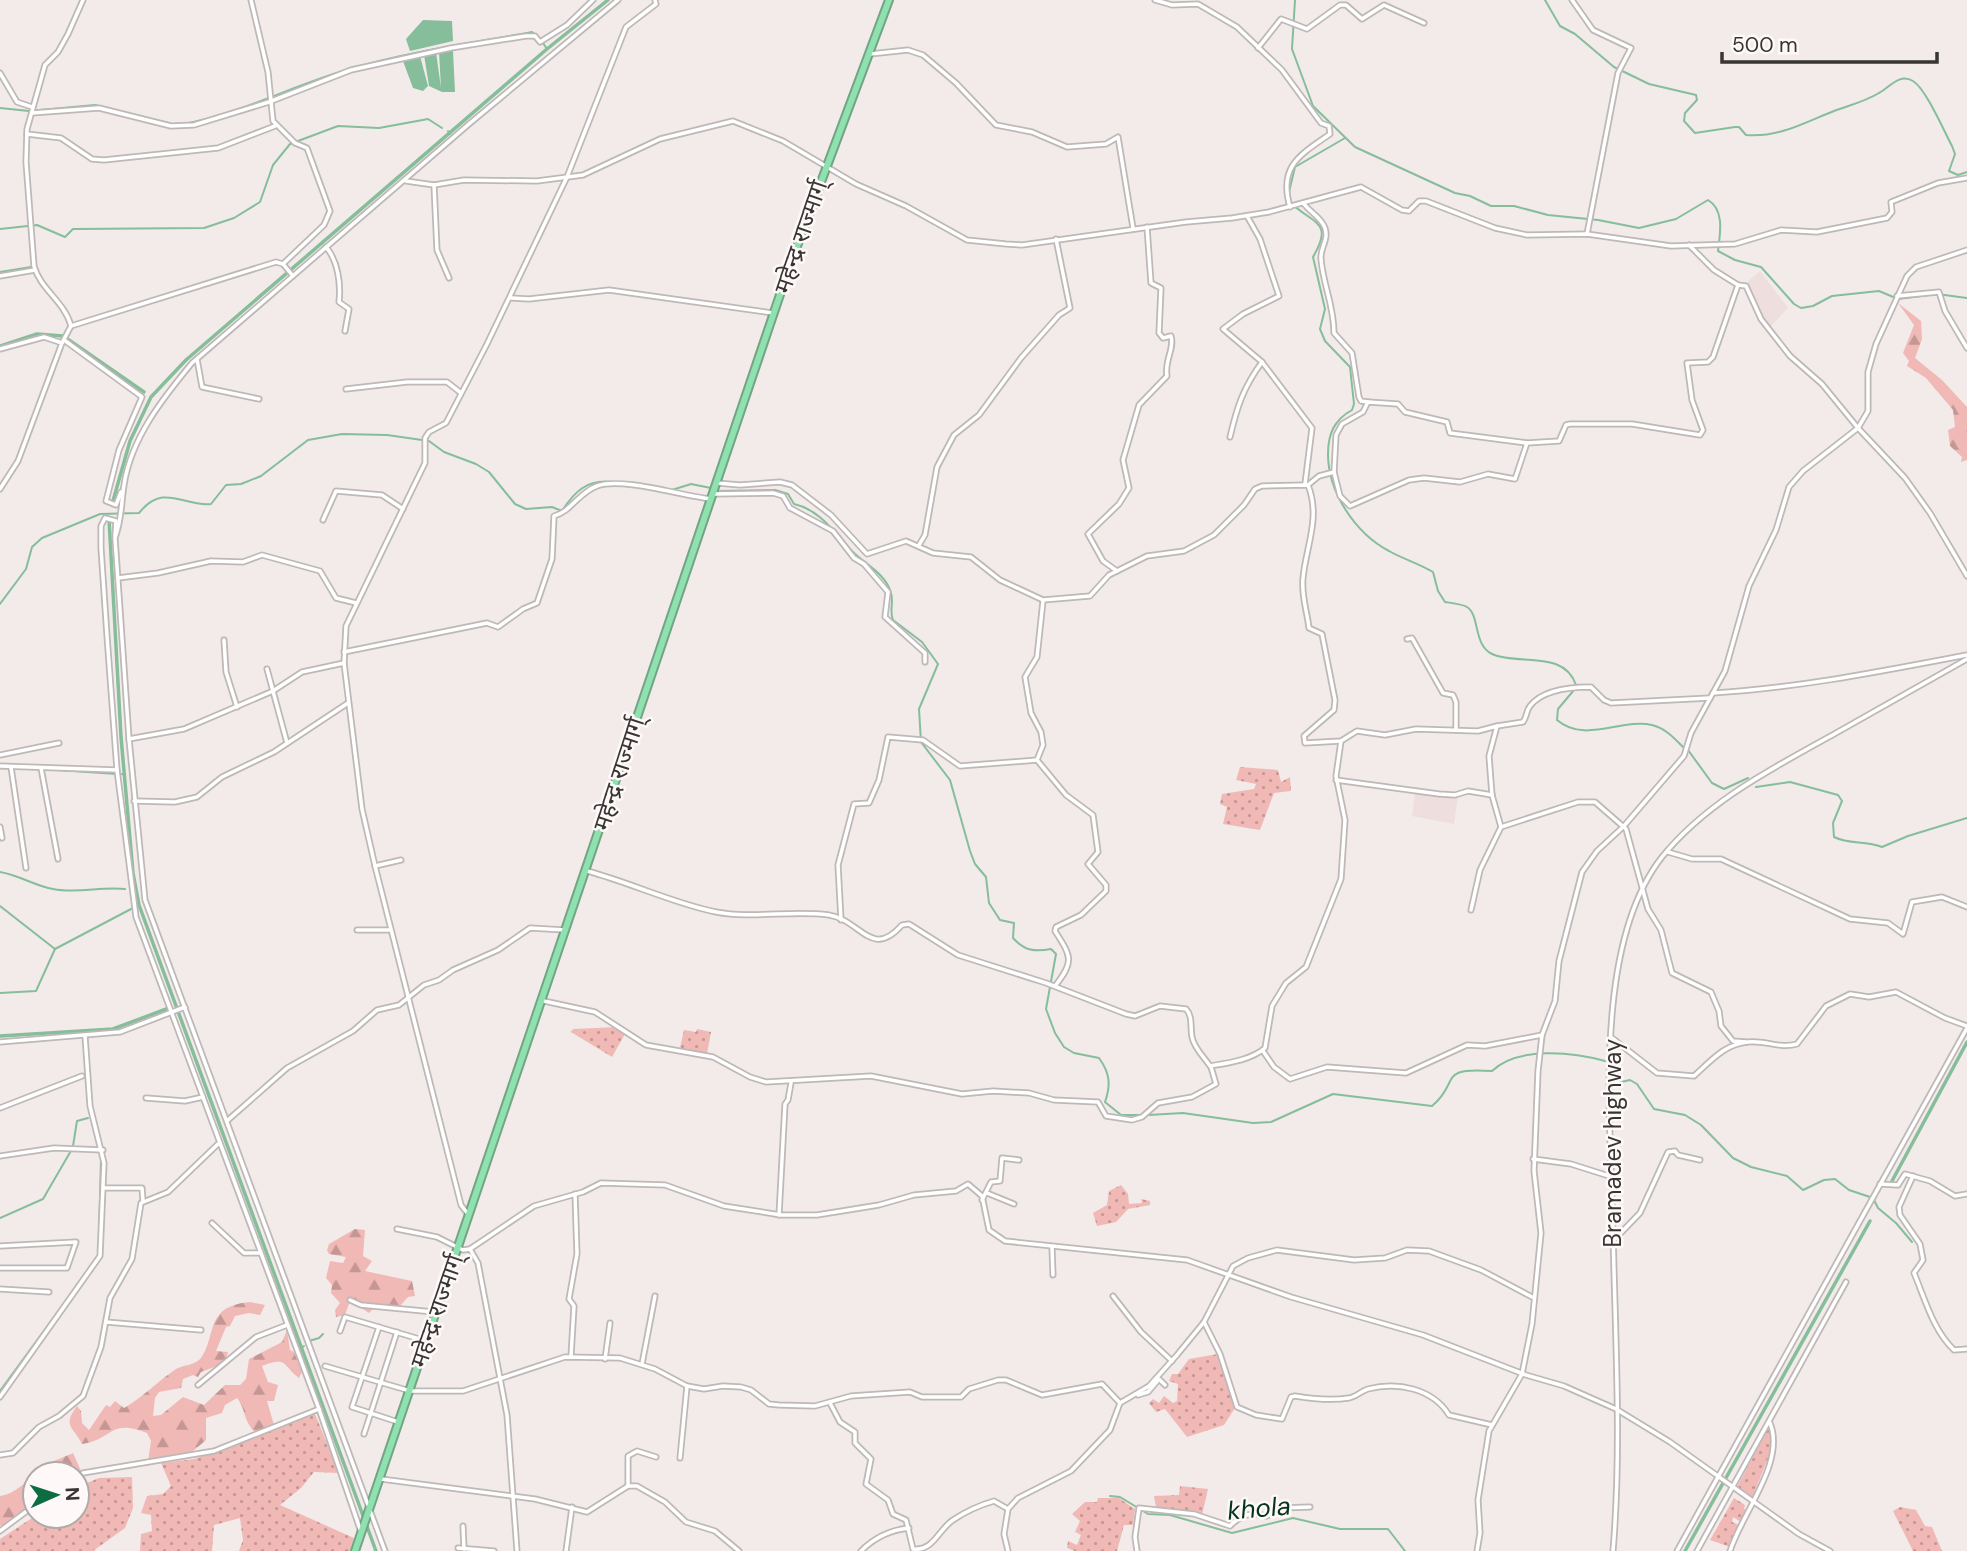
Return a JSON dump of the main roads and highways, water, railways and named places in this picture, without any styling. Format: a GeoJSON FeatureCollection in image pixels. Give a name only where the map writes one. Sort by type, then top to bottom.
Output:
{"type":"FeatureCollection","features":[{"type":"Feature","properties":{"kind":"highway","name":"महेन्द्र राज्मार्ग्"},"geometry":{"type":"LineString","coordinates":[[355,1551],[826,165],[889,0]]}},
{"type":"Feature","properties":{"kind":"waterway"},"geometry":{"type":"LineString","coordinates":[[113,501],[130,441],[151,397],[186,360],[547,49],[608,0]]}},
{"type":"Feature","properties":{"kind":"waterway"},"geometry":{"type":"LineString","coordinates":[[1295,0],[1292,49],[1313,106],[1355,147],[1455,193],[1470,196],[1491,206],[1514,206],[1548,215],[1598,220],[1639,228],[1676,219],[1708,200],[1719,216],[1718,251],[1735,260],[1761,267],[1794,304],[1801,308],[1813,306],[1832,296],[1879,291],[1898,299],[1937,294],[1967,298]]}},
{"type":"Feature","properties":{"kind":"waterway"},"geometry":{"type":"LineString","coordinates":[[1545,0],[1560,26],[1575,34],[1614,67],[1649,84],[1696,95],[1697,100],[1685,113],[1684,121],[1695,133],[1735,127],[1739,127],[1746,135],[1781,132],[1862,101],[1899,80],[1908,79],[1923,92],[1952,146],[1955,154],[1949,171],[1958,175],[1967,172]]}},
{"type":"Feature","properties":{"kind":"waterway"},"geometry":{"type":"LineString","coordinates":[[184,124],[227,113],[375,62],[532,32],[540,39]]}},
{"type":"Feature","properties":{"kind":"waterway"},"geometry":{"type":"LineString","coordinates":[[543,43],[547,49]]}},
{"type":"Feature","properties":{"kind":"waterway"},"geometry":{"type":"LineString","coordinates":[[0,108],[29,111],[95,105],[168,123]]}},
{"type":"Feature","properties":{"kind":"waterway"},"geometry":{"type":"LineString","coordinates":[[0,229],[37,225],[65,237],[73,229],[204,228],[234,218],[260,202],[273,165],[290,144],[338,126],[379,128],[428,119],[442,128]]}},
{"type":"Feature","properties":{"kind":"waterway"},"geometry":{"type":"LineString","coordinates":[[1345,138],[1295,167],[1289,192],[1291,203],[1314,220],[1321,230],[1322,236],[1313,257],[1325,309],[1320,329],[1325,341],[1350,367],[1354,404],[1352,410],[1333,428],[1328,447],[1329,468],[1338,497],[1365,534],[1389,551],[1433,572],[1438,591],[1445,602],[1465,606],[1471,611],[1486,650],[1503,657],[1551,663],[1570,674],[1576,685]]}},
{"type":"Feature","properties":{"kind":"waterway"},"geometry":{"type":"LineString","coordinates":[[0,272],[31,267]]}},
{"type":"Feature","properties":{"kind":"waterway"},"geometry":{"type":"LineString","coordinates":[[0,346],[37,334],[63,336]]}},
{"type":"Feature","properties":{"kind":"waterway"},"geometry":{"type":"LineString","coordinates":[[66,338],[144,392]]}},
{"type":"Feature","properties":{"kind":"waterway"},"geometry":{"type":"LineString","coordinates":[[0,604],[26,569],[32,547],[42,538],[100,514],[139,513],[148,504],[165,497],[211,504],[226,485],[241,484],[261,476],[308,440],[342,434],[387,435],[429,441],[444,452],[489,472],[515,504],[526,509],[552,507],[562,511],[582,488],[595,483],[612,482]]}},
{"type":"Feature","properties":{"kind":"waterway"},"geometry":{"type":"LineString","coordinates":[[621,483],[643,485]]}},
{"type":"Feature","properties":{"kind":"waterway"},"geometry":{"type":"LineString","coordinates":[[672,490],[691,484],[711,488]]}},
{"type":"Feature","properties":{"kind":"waterway"},"geometry":{"type":"LineString","coordinates":[[716,491],[775,490],[788,494],[794,504],[820,517],[853,552],[885,580],[892,596],[893,620],[922,642],[938,664],[919,709],[921,742],[950,780],[970,851],[975,864],[986,877],[989,903],[1000,920],[1014,923],[1013,938],[1022,946],[1035,950],[1051,949],[1056,954],[1046,1009],[1055,1033],[1064,1047],[1074,1053],[1099,1058],[1108,1079],[1105,1102],[1121,1115],[1142,1115]]}},
{"type":"Feature","properties":{"kind":"waterway"},"geometry":{"type":"LineString","coordinates":[[109,519],[121,737],[133,873],[139,905],[376,1551]]}},
{"type":"Feature","properties":{"kind":"waterway"},"geometry":{"type":"LineString","coordinates":[[1574,690],[1558,709],[1557,720],[1568,727],[1591,730],[1652,725],[1665,731],[1683,747]]}},
{"type":"Feature","properties":{"kind":"waterway"},"geometry":{"type":"LineString","coordinates":[[1688,750],[1712,783],[1724,789],[1748,778]]}},
{"type":"Feature","properties":{"kind":"waterway"},"geometry":{"type":"LineString","coordinates":[[43,769],[117,774]]}},
{"type":"Feature","properties":{"kind":"waterway"},"geometry":{"type":"LineString","coordinates":[[1756,787],[1790,782],[1838,795],[1842,801],[1833,823],[1834,837],[1882,847],[1967,818]]}},
{"type":"Feature","properties":{"kind":"waterway"},"geometry":{"type":"LineString","coordinates":[[0,872],[46,888],[125,889]]}},
{"type":"Feature","properties":{"kind":"waterway"},"geometry":{"type":"LineString","coordinates":[[0,906],[55,949],[131,909]]}},
{"type":"Feature","properties":{"kind":"waterway"},"geometry":{"type":"LineString","coordinates":[[0,993],[36,991],[55,949]]}},
{"type":"Feature","properties":{"kind":"waterway"},"geometry":{"type":"LineString","coordinates":[[0,1036],[113,1029],[169,1008]]}},
{"type":"Feature","properties":{"kind":"waterway"},"geometry":{"type":"LineString","coordinates":[[83,1031],[88,1103]]}},
{"type":"Feature","properties":{"kind":"waterway"},"geometry":{"type":"LineString","coordinates":[[1892,1181],[1967,1042]]}},
{"type":"Feature","properties":{"kind":"waterway"},"geometry":{"type":"LineString","coordinates":[[1148,1115],[1183,1113],[1253,1123],[1271,1122],[1333,1094],[1432,1106],[1452,1078],[1463,1071],[1492,1071],[1503,1063],[1531,1054],[1578,1055],[1605,1061]]}},
{"type":"Feature","properties":{"kind":"waterway"},"geometry":{"type":"LineString","coordinates":[[1612,1068],[1621,1082],[1630,1080],[1637,1084],[1654,1109],[1685,1115],[1701,1125],[1733,1158],[1751,1167],[1787,1176],[1803,1190],[1824,1180],[1835,1179],[1849,1190],[1873,1198],[1878,1208],[1896,1223],[1912,1242]]}},
{"type":"Feature","properties":{"kind":"waterway"},"geometry":{"type":"LineString","coordinates":[[73,1146],[77,1121],[88,1118]]}},
{"type":"Feature","properties":{"kind":"waterway"},"geometry":{"type":"LineString","coordinates":[[0,1218],[43,1199],[72,1149]]}},
{"type":"Feature","properties":{"kind":"waterway"},"geometry":{"type":"LineString","coordinates":[[99,1238],[101,1160]]}},
{"type":"Feature","properties":{"kind":"waterway"},"geometry":{"type":"LineString","coordinates":[[1685,1551],[1870,1221]]}},
{"type":"Feature","properties":{"kind":"waterway"},"geometry":{"type":"LineString","coordinates":[[0,1391],[65,1302]]}},
{"type":"Feature","properties":{"kind":"waterway"},"geometry":{"type":"LineString","coordinates":[[309,1341],[323,1334]]}},
{"type":"Feature","properties":{"kind":"waterway","name":"khola"},"geometry":{"type":"LineString","coordinates":[[1110,1496],[1120,1497],[1148,1514],[1170,1515],[1232,1533],[1293,1518],[1340,1529],[1388,1529],[1405,1551]]}}]}
